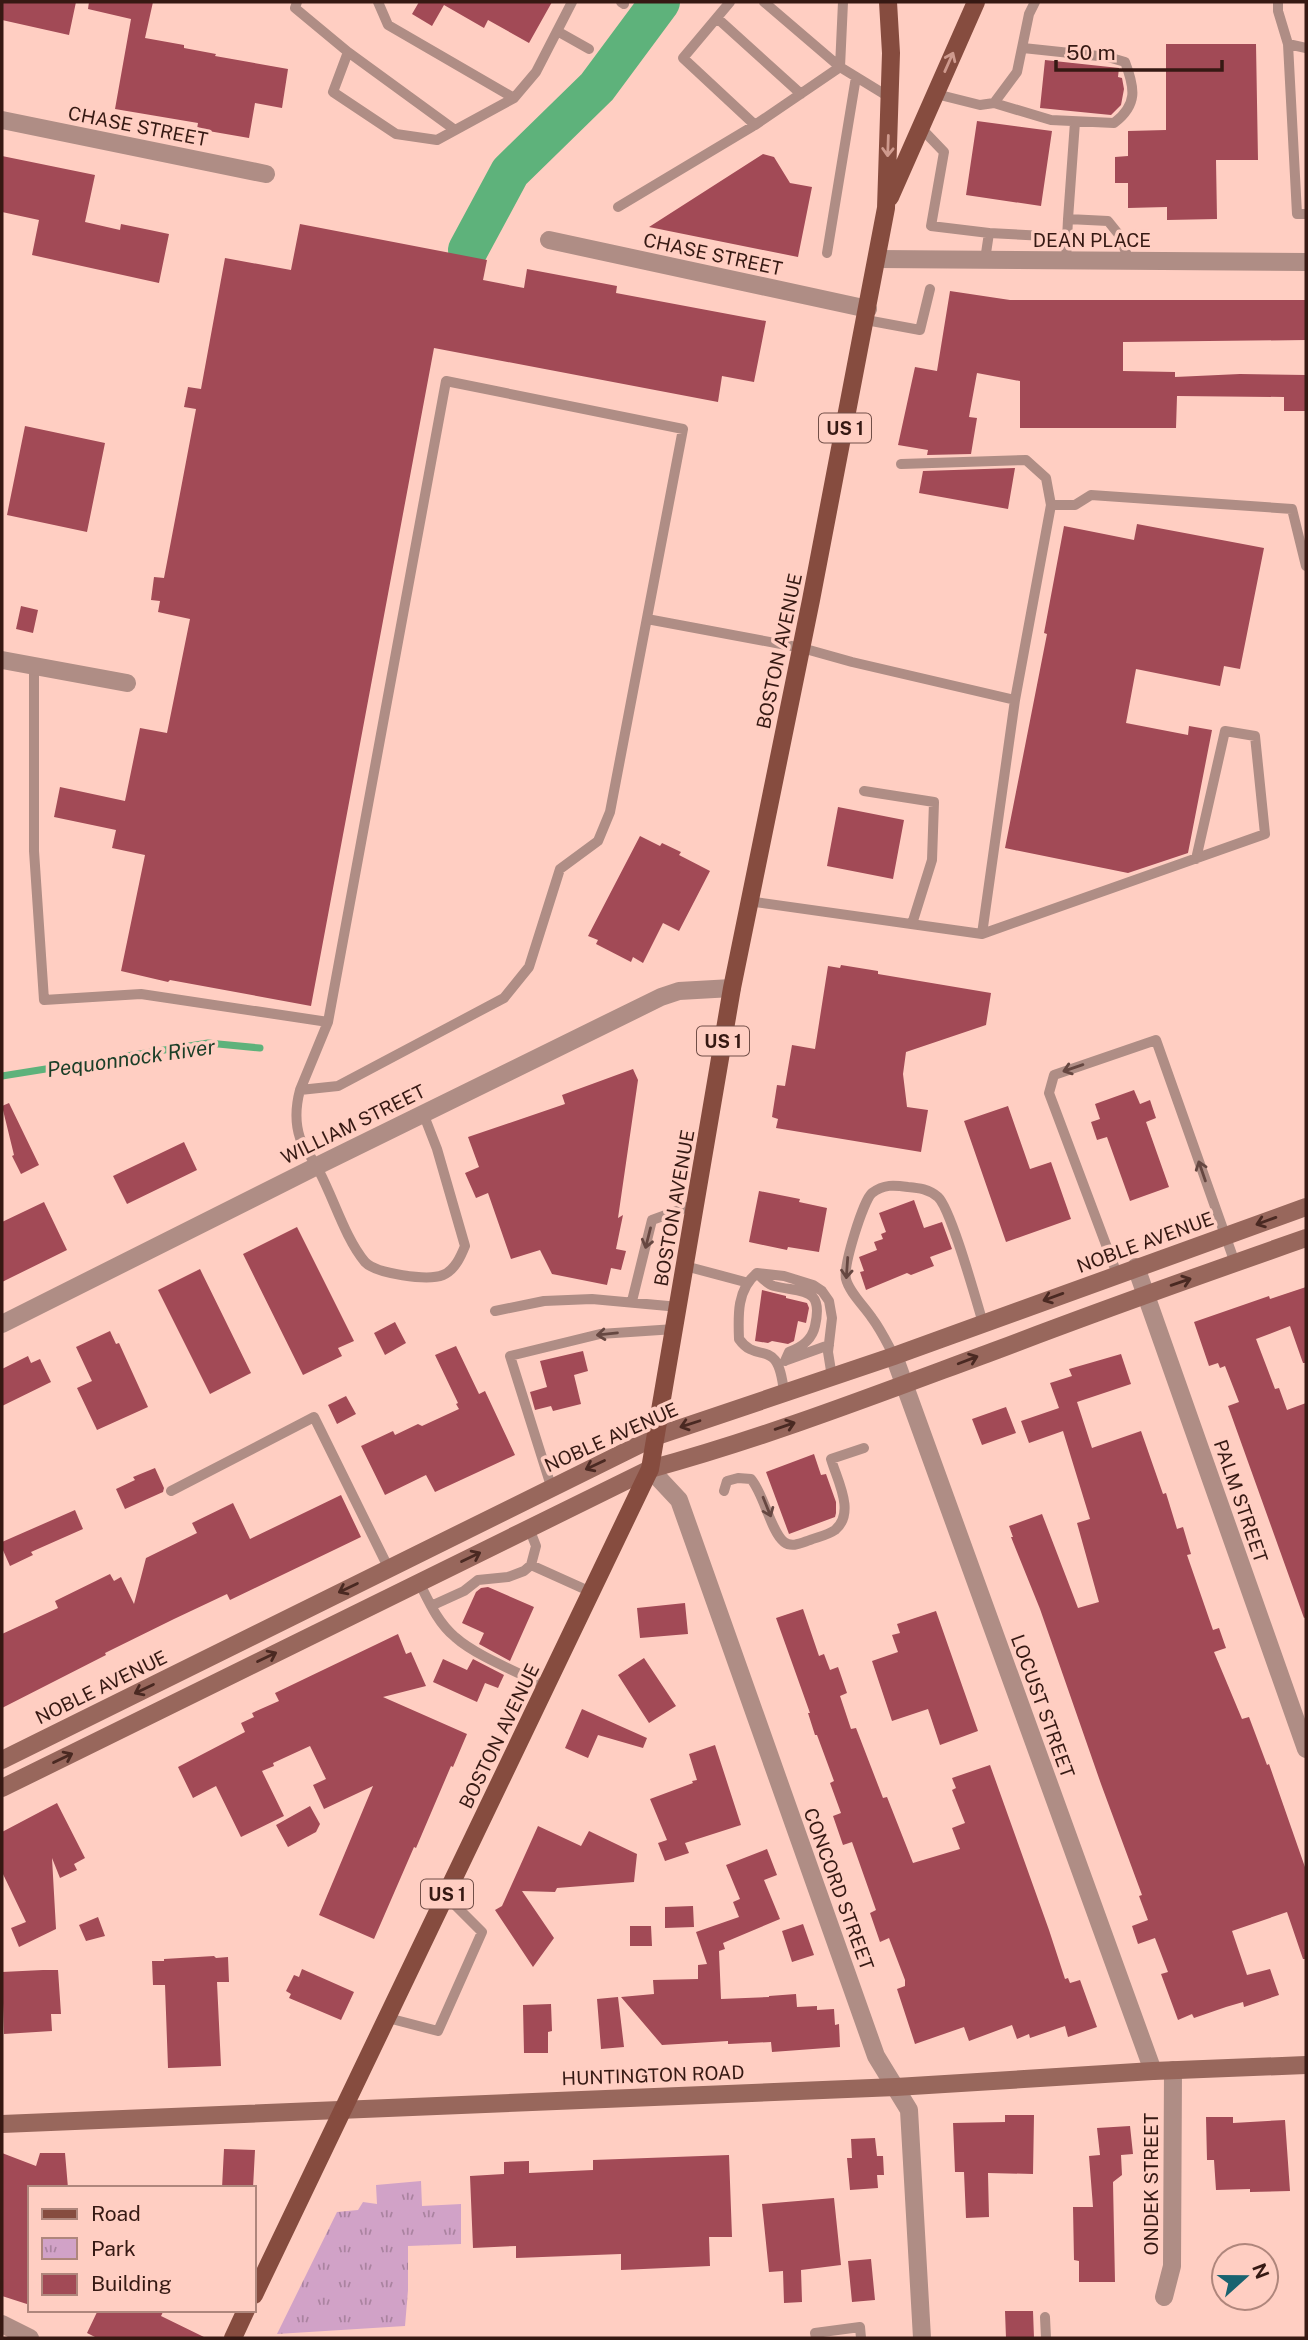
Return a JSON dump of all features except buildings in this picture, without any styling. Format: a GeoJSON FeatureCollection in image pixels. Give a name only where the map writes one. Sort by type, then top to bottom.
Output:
{"type":"FeatureCollection","features":[{"type":"Feature","properties":{"kind":"main road","name":"US 1"},"geometry":{"type":"LineString","coordinates":[[888,2],[891,53]]}},
{"type":"Feature","properties":{"kind":"main road"},"geometry":{"type":"LineString","coordinates":[[891,53],[900,2]]}},
{"type":"Feature","properties":{"kind":"main road","name":"US 1"},"geometry":{"type":"LineString","coordinates":[[886,208],[976,2]]}},
{"type":"Feature","properties":{"kind":"main road","name":"BOSTON AVENUE"},"geometry":{"type":"LineString","coordinates":[[256,2291],[650,1469],[748,901],[802,648],[886,208],[891,53]]}},
{"type":"Feature","properties":{"kind":"main road","name":"NOBLE AVENUE"},"geometry":{"type":"LineString","coordinates":[[2,1760],[551,1486],[657,1436],[894,1356],[1306,1206]]}},
{"type":"Feature","properties":{"kind":"main road"},"geometry":{"type":"LineString","coordinates":[[2,1788],[650,1469],[708,1453],[904,1384],[1145,1294],[1306,1238]]}},
{"type":"Feature","properties":{"kind":"main road","name":"HUNTINGTON ROAD"},"geometry":{"type":"LineString","coordinates":[[2,2124],[896,2087],[1153,2071],[1306,2065]]}},
{"type":"Feature","properties":{"kind":"main road"},"geometry":{"type":"LineString","coordinates":[[233,2338],[245,2312]]}},
{"type":"Feature","properties":{"kind":"street","name":"CHASE STREET"},"geometry":{"type":"LineString","coordinates":[[2,120],[266,174]]}},
{"type":"Feature","properties":{"kind":"street","name":"CHASE STREET"},"geometry":{"type":"LineString","coordinates":[[549,240],[867,314]]}},
{"type":"Feature","properties":{"kind":"street","name":"DEAN PLACE"},"geometry":{"type":"LineString","coordinates":[[877,259],[1306,262]]}},
{"type":"Feature","properties":{"kind":"street"},"geometry":{"type":"LineString","coordinates":[[2,660],[127,683]]}},
{"type":"Feature","properties":{"kind":"street","name":"WILLIAM STREET"},"geometry":{"type":"LineString","coordinates":[[2,1324],[422,1113],[661,997],[679,991],[732,988]]}},
{"type":"Feature","properties":{"kind":"street","name":"PALM STREET"},"geometry":{"type":"LineString","coordinates":[[1136,1267],[1306,1749]]}},
{"type":"Feature","properties":{"kind":"street","name":"LOCUST STREET"},"geometry":{"type":"LineString","coordinates":[[894,1356],[1153,2071]]}},
{"type":"Feature","properties":{"kind":"street","name":"CONCORD STREET"},"geometry":{"type":"LineString","coordinates":[[650,1469],[679,1500],[876,2056],[909,2110],[922,2338]]}},
{"type":"Feature","properties":{"kind":"street","name":"ONDEK STREET"},"geometry":{"type":"LineString","coordinates":[[1164,2297],[1172,2266],[1173,2070]]}},
{"type":"Feature","properties":{"kind":"street"},"geometry":{"type":"LineString","coordinates":[[2,2324],[30,2338]]}},
{"type":"Feature","properties":{"kind":"lane"},"geometry":{"type":"LineString","coordinates":[[297,2],[295,8],[348,52],[455,130]]}},
{"type":"Feature","properties":{"kind":"lane"},"geometry":{"type":"LineString","coordinates":[[379,2],[388,25],[514,98]]}},
{"type":"Feature","properties":{"kind":"lane"},"geometry":{"type":"LineString","coordinates":[[348,52],[332,92],[396,134],[437,140],[514,98],[536,72],[572,2]]}},
{"type":"Feature","properties":{"kind":"lane"},"geometry":{"type":"LineString","coordinates":[[730,2],[683,58],[755,125]]}},
{"type":"Feature","properties":{"kind":"lane"},"geometry":{"type":"LineString","coordinates":[[764,2],[840,67],[890,97]]}},
{"type":"Feature","properties":{"kind":"lane"},"geometry":{"type":"LineString","coordinates":[[840,67],[843,2]]}},
{"type":"Feature","properties":{"kind":"lane"},"geometry":{"type":"LineString","coordinates":[[994,103],[1017,72],[1029,14],[1035,2]]}},
{"type":"Feature","properties":{"kind":"lane"},"geometry":{"type":"LineString","coordinates":[[1278,2],[1287,44],[1297,215],[1306,214]]}},
{"type":"Feature","properties":{"kind":"lane"},"geometry":{"type":"LineString","coordinates":[[717,18],[801,93]]}},
{"type":"Feature","properties":{"kind":"lane"},"geometry":{"type":"LineString","coordinates":[[557,31],[589,50]]}},
{"type":"Feature","properties":{"kind":"lane"},"geometry":{"type":"LineString","coordinates":[[1287,44],[1306,48]]}},
{"type":"Feature","properties":{"kind":"lane"},"geometry":{"type":"LineString","coordinates":[[936,94],[979,105],[994,103],[1051,120],[1075,122],[1114,123],[1130,107],[1133,89],[1125,62],[1108,57],[1023,48]]}},
{"type":"Feature","properties":{"kind":"lane"},"geometry":{"type":"LineString","coordinates":[[618,207],[755,125],[840,67]]}},
{"type":"Feature","properties":{"kind":"lane"},"geometry":{"type":"LineString","coordinates":[[827,253],[856,77]]}},
{"type":"Feature","properties":{"kind":"lane"},"geometry":{"type":"LineString","coordinates":[[1066,261],[1065,237],[1075,122]]}},
{"type":"Feature","properties":{"kind":"lane"},"geometry":{"type":"LineString","coordinates":[[921,128],[944,152],[931,226],[989,233],[1065,237]]}},
{"type":"Feature","properties":{"kind":"lane"},"geometry":{"type":"LineString","coordinates":[[1068,219],[1108,221],[1120,236],[1129,261]]}},
{"type":"Feature","properties":{"kind":"lane"},"geometry":{"type":"LineString","coordinates":[[985,260],[989,233]]}},
{"type":"Feature","properties":{"kind":"lane"},"geometry":{"type":"LineString","coordinates":[[867,314],[919,330],[930,289]]}},
{"type":"Feature","properties":{"kind":"lane"},"geometry":{"type":"LineString","coordinates":[[300,1090],[338,1086],[504,998],[529,967],[560,869],[598,841],[610,812],[683,429],[446,381],[328,1022],[300,1090],[296,1107],[300,1138],[317,1166],[350,1238],[367,1265],[390,1273],[418,1277],[444,1275],[460,1259],[465,1246],[437,1149],[422,1113]]}},
{"type":"Feature","properties":{"kind":"lane"},"geometry":{"type":"LineString","coordinates":[[901,464],[1026,460],[1046,478],[1051,505],[1015,700],[982,934]]}},
{"type":"Feature","properties":{"kind":"lane"},"geometry":{"type":"LineString","coordinates":[[1051,505],[1075,505],[1091,495],[1292,509],[1306,566]]}},
{"type":"Feature","properties":{"kind":"lane"},"geometry":{"type":"LineString","coordinates":[[647,620],[802,648],[1015,700]]}},
{"type":"Feature","properties":{"kind":"lane"},"geometry":{"type":"LineString","coordinates":[[34,666],[34,851],[44,1000],[141,994],[328,1022]]}},
{"type":"Feature","properties":{"kind":"lane"},"geometry":{"type":"LineString","coordinates":[[748,901],[982,934],[1196,859],[1265,834],[1255,736],[1225,731],[1196,859]]}},
{"type":"Feature","properties":{"kind":"lane"},"geometry":{"type":"LineString","coordinates":[[864,791],[934,802],[932,860],[912,924]]}},
{"type":"Feature","properties":{"kind":"lane"},"geometry":{"type":"LineString","coordinates":[[1117,1274],[1049,1093],[1054,1075],[1156,1040],[1235,1263]]}},
{"type":"Feature","properties":{"kind":"lane"},"geometry":{"type":"LineString","coordinates":[[894,1356],[875,1322],[846,1282],[845,1272],[847,1256],[864,1202],[880,1189],[892,1185],[925,1189],[939,1198],[950,1220],[983,1323]]}},
{"type":"Feature","properties":{"kind":"lane"},"geometry":{"type":"LineString","coordinates":[[632,1301],[652,1220],[696,1204]]}},
{"type":"Feature","properties":{"kind":"lane"},"geometry":{"type":"LineString","coordinates":[[685,1266],[745,1282]]}},
{"type":"Feature","properties":{"kind":"lane"},"geometry":{"type":"LineString","coordinates":[[757,1273],[771,1286],[803,1291],[813,1295],[817,1301],[814,1331],[807,1341],[789,1352],[781,1362],[783,1393]]}},
{"type":"Feature","properties":{"kind":"lane"},"geometry":{"type":"LineString","coordinates":[[781,1362],[770,1354],[749,1348],[739,1339],[745,1282],[757,1273],[784,1276],[813,1285],[822,1291],[829,1301],[832,1318],[828,1352],[832,1377]]}},
{"type":"Feature","properties":{"kind":"lane"},"geometry":{"type":"LineString","coordinates":[[495,1311],[544,1301],[592,1299],[679,1307]]}},
{"type":"Feature","properties":{"kind":"lane"},"geometry":{"type":"LineString","coordinates":[[551,1486],[510,1356],[600,1334],[675,1329]]}},
{"type":"Feature","properties":{"kind":"lane"},"geometry":{"type":"LineString","coordinates":[[781,1362],[829,1345]]}},
{"type":"Feature","properties":{"kind":"lane"},"geometry":{"type":"LineString","coordinates":[[171,1491],[313,1417],[388,1567]]}},
{"type":"Feature","properties":{"kind":"lane"},"geometry":{"type":"LineString","coordinates":[[724,1491],[727,1480],[751,1479],[759,1488],[777,1532],[784,1542],[795,1546],[833,1532],[843,1522],[846,1510],[831,1459],[864,1448]]}},
{"type":"Feature","properties":{"kind":"lane"},"geometry":{"type":"LineString","coordinates":[[431,1606],[464,1591],[478,1580],[508,1577],[524,1571],[531,1564],[536,1546],[529,1528]]}},
{"type":"Feature","properties":{"kind":"lane"},"geometry":{"type":"LineString","coordinates":[[531,1564],[591,1592]]}},
{"type":"Feature","properties":{"kind":"lane"},"geometry":{"type":"LineString","coordinates":[[419,1582],[431,1606],[454,1637],[547,1686]]}},
{"type":"Feature","properties":{"kind":"lane"},"geometry":{"type":"LineString","coordinates":[[388,2018],[438,2031],[482,1932],[446,1896]]}},
{"type":"Feature","properties":{"kind":"lane"},"geometry":{"type":"LineString","coordinates":[[1045,2317],[1046,2338]]}},
{"type":"Feature","properties":{"kind":"lane"},"geometry":{"type":"LineString","coordinates":[[816,2338],[815,2333],[860,2327],[861,2338]]}},
{"type":"Feature","properties":{"kind":"green space"},"geometry":{"type":"Polygon","coordinates":[[[421,2181],[422,2206],[461,2204],[461,2244],[408,2246],[405,2326],[277,2334],[337,2212],[358,2210],[363,2202],[377,2204],[376,2185],[421,2181]]]}},
{"type":"Feature","properties":{"kind":"waterway","name":"Pequonnock River"},"geometry":{"type":"LineString","coordinates":[[468,250],[510,172],[597,87],[660,2]]}},
{"type":"Feature","properties":{"kind":"waterway","name":"Pequonnock River"},"geometry":{"type":"LineString","coordinates":[[2,1076],[208,1043],[260,1048]]}}]}
